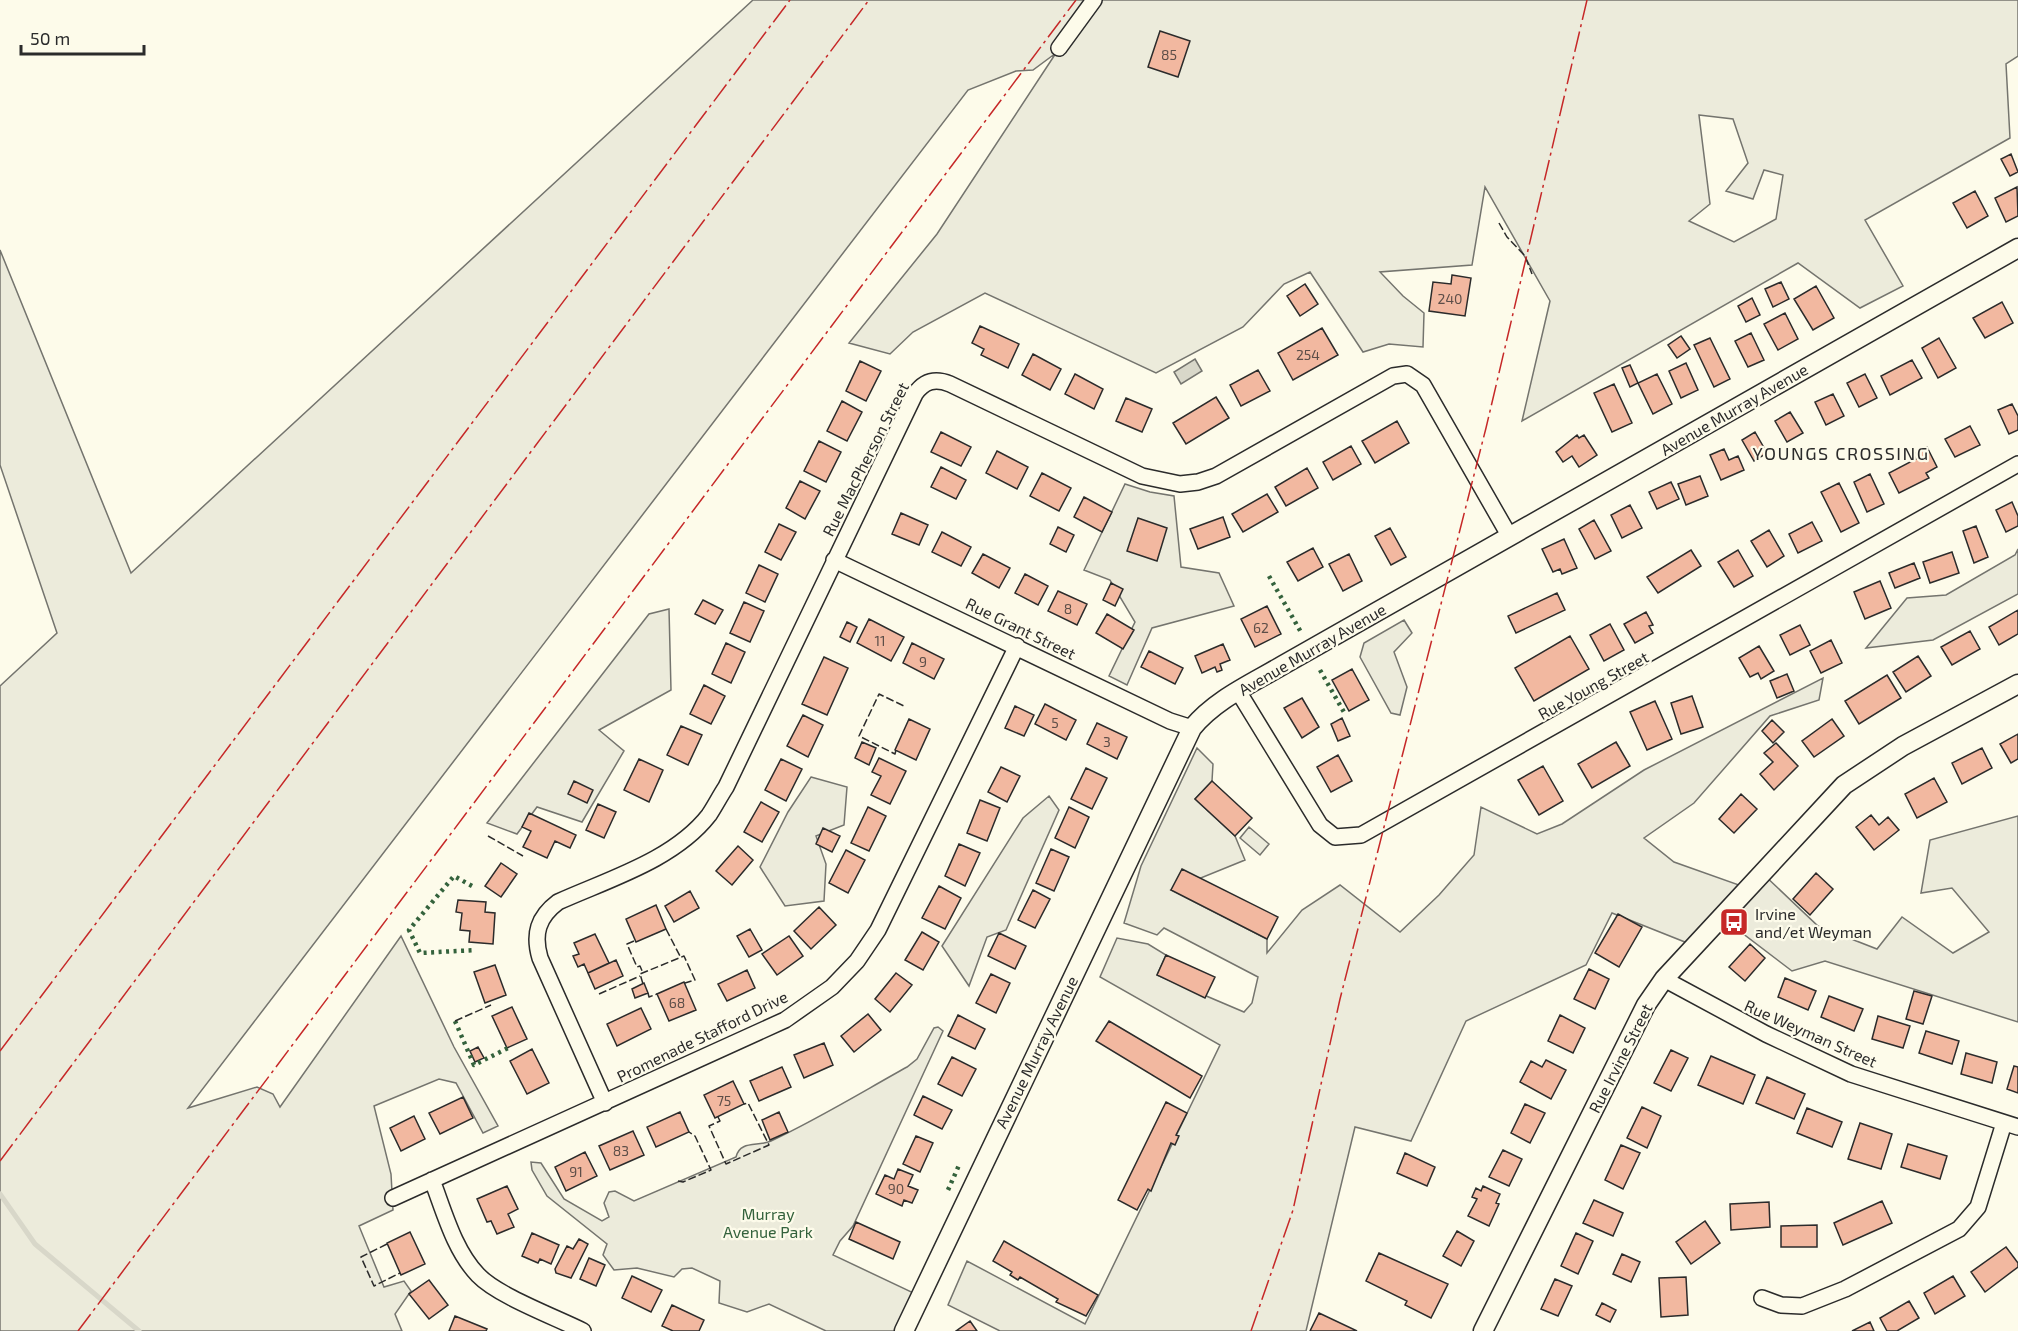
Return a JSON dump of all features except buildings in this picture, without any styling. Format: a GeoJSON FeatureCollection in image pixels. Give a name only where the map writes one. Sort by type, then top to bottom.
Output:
{"type":"FeatureCollection","features":[{"type":"Feature","properties":{"kind":"street"},"geometry":{"type":"LineString","coordinates":[[1059,48],[1095,0]]}},
{"type":"Feature","properties":{"kind":"street","name":"Avenue Murray Avenue"},"geometry":{"type":"LineString","coordinates":[[904,1331],[1192,728],[1205,713],[1238,691],[2018,248]]}},
{"type":"Feature","properties":{"kind":"street","name":"Rue MacPherson Street"},"geometry":{"type":"LineString","coordinates":[[605,1103],[540,958],[536,933],[540,920],[548,909],[558,902],[660,855],[708,816],[726,787],[834,560],[920,387],[934,380],[950,384],[1142,476],[1180,484],[1198,482],[1216,476],[1393,376],[1407,374],[1423,385],[1510,537]]}},
{"type":"Feature","properties":{"kind":"street","name":"Rue Young Street"},"geometry":{"type":"LineString","coordinates":[[1238,691],[1320,825],[1335,837],[1361,835],[2018,464]]}},
{"type":"Feature","properties":{"kind":"street","name":"Rue Grant Street"},"geometry":{"type":"LineString","coordinates":[[834,560],[1170,721],[1192,728]]}},
{"type":"Feature","properties":{"kind":"street","name":"Promenade Stafford Drive"},"geometry":{"type":"LineString","coordinates":[[393,1197],[785,1020],[832,987],[851,968],[888,913],[1017,646]]}},
{"type":"Feature","properties":{"kind":"street","name":"Rue Irvine Street"},"geometry":{"type":"LineString","coordinates":[[1483,1331],[1646,1005],[1664,979],[1844,785],[1893,752],[2018,684]]}},
{"type":"Feature","properties":{"kind":"street","name":"Rue Weyman Street"},"geometry":{"type":"LineString","coordinates":[[1664,979],[1766,1034],[1851,1074],[2011,1125]]}},
{"type":"Feature","properties":{"kind":"street"},"geometry":{"type":"LineString","coordinates":[[1762,1298],[1781,1305],[1802,1306],[1845,1289],[1959,1229],[1978,1207],[2011,1125]]}},
{"type":"Feature","properties":{"kind":"street"},"geometry":{"type":"LineString","coordinates":[[432,1180],[460,1249],[478,1276],[499,1290],[583,1331]]}},
{"type":"Feature","properties":{"kind":"green space"},"geometry":{"type":"Polygon","coordinates":[[[753,0],[2018,0],[2018,56],[2006,64],[2010,138],[1865,220],[1903,286],[1860,308],[1798,263],[1522,421],[1550,301],[1485,187],[1472,265],[1380,272],[1403,296],[1424,313],[1423,347],[1389,344],[1363,352],[1310,272],[1284,284],[1243,327],[1156,373],[985,293],[913,332],[890,354],[849,343],[937,234],[1056,53],[1033,70],[1016,71],[968,90],[188,1108],[257,1087],[273,1094],[280,1107],[401,936],[454,1047],[498,1126],[483,1133],[456,1083],[439,1079],[374,1106],[391,1174],[393,1210],[359,1226],[384,1287],[404,1281],[411,1291],[395,1314],[402,1331],[0,1331],[0,686],[57,633],[0,465],[0,250],[131,573],[753,0]],[[1699,115],[1710,204],[1689,221],[1734,242],[1776,219],[1783,175],[1764,170],[1753,199],[1726,191],[1748,163],[1733,119],[1699,115]]]}},
{"type":"Feature","properties":{"kind":"green space"},"geometry":{"type":"Polygon","coordinates":[[[1125,484],[1150,492],[1174,496],[1181,567],[1219,573],[1234,606],[1152,628],[1127,685],[1109,676],[1135,622],[1110,580],[1084,570],[1125,484]]]}},
{"type":"Feature","properties":{"kind":"green space"},"geometry":{"type":"Polygon","coordinates":[[[2018,549],[2018,594],[1933,640],[1866,648],[1907,598],[1946,595],[2015,555],[2018,549]]]}},
{"type":"Feature","properties":{"kind":"green space"},"geometry":{"type":"Polygon","coordinates":[[[669,609],[671,690],[599,730],[624,751],[582,822],[537,807],[517,834],[487,823],[649,614],[669,609]]]}},
{"type":"Feature","properties":{"kind":"green space"},"geometry":{"type":"Polygon","coordinates":[[[1404,620],[1412,633],[1394,652],[1407,687],[1400,715],[1391,713],[1360,657],[1364,643],[1404,620]]]}},
{"type":"Feature","properties":{"kind":"green space"},"geometry":{"type":"Polygon","coordinates":[[[1823,678],[1819,700],[1770,716],[1694,803],[1644,838],[1674,862],[1747,888],[1762,873],[1818,926],[1877,949],[1902,917],[1953,953],[1989,932],[1952,888],[1921,893],[1930,840],[2018,816],[2018,1022],[1825,961],[1792,971],[1738,930],[1717,922],[1695,946],[1612,913],[1586,965],[1466,1021],[1411,1141],[1355,1127],[1306,1331],[1000,1331],[948,1305],[967,1261],[1085,1324],[1220,1045],[1100,977],[1117,938],[1148,944],[1166,955],[1157,975],[1244,1012],[1252,1003],[1258,977],[1164,928],[1157,935],[1124,923],[1141,866],[1197,748],[1213,764],[1212,781],[1195,799],[1235,836],[1245,860],[1171,890],[1267,939],[1267,953],[1302,910],[1340,885],[1400,932],[1439,895],[1474,855],[1481,807],[1537,834],[1562,824],[1644,770],[1823,678]]]}},
{"type":"Feature","properties":{"kind":"green space"},"geometry":{"type":"Polygon","coordinates":[[[811,777],[847,787],[844,825],[816,836],[826,864],[824,901],[785,906],[760,867],[788,812],[811,777]]]}},
{"type":"Feature","properties":{"kind":"green space"},"geometry":{"type":"Polygon","coordinates":[[[1049,796],[1059,810],[1006,930],[987,937],[969,986],[942,946],[1023,818],[1049,796]]]}},
{"type":"Feature","properties":{"kind":"green space"},"geometry":{"type":"Polygon","coordinates":[[[1249,827],[1269,844],[1260,855],[1240,838],[1249,827]]]}},
{"type":"Feature","properties":{"kind":"green space","name":"Murray Avenue Park"},"geometry":{"type":"Polygon","coordinates":[[[938,1027],[943,1031],[853,1226],[840,1241],[833,1255],[920,1296],[904,1331],[826,1331],[769,1304],[747,1312],[719,1303],[720,1281],[692,1268],[682,1269],[674,1277],[637,1268],[614,1270],[603,1255],[607,1244],[547,1196],[532,1170],[531,1162],[541,1163],[564,1199],[602,1221],[609,1217],[604,1203],[609,1192],[615,1191],[634,1201],[736,1157],[741,1148],[745,1146],[766,1143],[788,1133],[907,1067],[917,1059],[934,1028],[938,1027]]]}},
{"type":"Feature","properties":{"kind":"shaded area"},"geometry":{"type":"Polygon","coordinates":[[[1195,359],[1202,371],[1181,384],[1174,372],[1195,359]]]}},
{"type":"Feature","properties":{"kind":"waterway"},"geometry":{"type":"LineString","coordinates":[[0,1194],[35,1244],[139,1331]]}},
{"type":"Feature","properties":{"kind":"hedge"},"geometry":{"type":"LineString","coordinates":[[1269,576],[1302,634]]}},
{"type":"Feature","properties":{"kind":"hedge"},"geometry":{"type":"LineString","coordinates":[[1320,670],[1345,714]]}},
{"type":"Feature","properties":{"kind":"hedge"},"geometry":{"type":"LineString","coordinates":[[472,886],[454,876],[409,930],[420,953],[476,950]]}},
{"type":"Feature","properties":{"kind":"hedge"},"geometry":{"type":"LineString","coordinates":[[455,1021],[474,1065],[510,1047]]}},
{"type":"Feature","properties":{"kind":"hedge"},"geometry":{"type":"LineString","coordinates":[[948,1190],[960,1163]]}},
{"type":"Feature","properties":{"kind":"fence"},"geometry":{"type":"LineString","coordinates":[[1499,223],[1507,237],[1525,256],[1532,274]]}},
{"type":"Feature","properties":{"kind":"fence"},"geometry":{"type":"LineString","coordinates":[[896,750],[895,754],[859,736],[879,694],[906,707]]}},
{"type":"Feature","properties":{"kind":"fence"},"geometry":{"type":"LineString","coordinates":[[488,836],[523,856]]}},
{"type":"Feature","properties":{"kind":"fence"},"geometry":{"type":"LineString","coordinates":[[666,929],[681,958]]}},
{"type":"Feature","properties":{"kind":"fence"},"geometry":{"type":"LineString","coordinates":[[634,941],[627,944],[637,967],[640,966],[643,973]]}},
{"type":"Feature","properties":{"kind":"fence"},"geometry":{"type":"LineString","coordinates":[[643,984],[640,974],[684,956],[695,980],[685,983]]}},
{"type":"Feature","properties":{"kind":"fence"},"geometry":{"type":"LineString","coordinates":[[599,994],[640,976]]}},
{"type":"Feature","properties":{"kind":"fence"},"geometry":{"type":"LineString","coordinates":[[648,993],[649,997],[657,994]]}},
{"type":"Feature","properties":{"kind":"fence"},"geometry":{"type":"LineString","coordinates":[[455,1021],[491,1005]]}},
{"type":"Feature","properties":{"kind":"fence"},"geometry":{"type":"LineString","coordinates":[[718,1117],[720,1121],[709,1126],[726,1164],[769,1145],[748,1103],[744,1104]]}},
{"type":"Feature","properties":{"kind":"fence"},"geometry":{"type":"LineString","coordinates":[[678,1181],[683,1182],[711,1170],[695,1136],[689,1132]]}},
{"type":"Feature","properties":{"kind":"fence"},"geometry":{"type":"LineString","coordinates":[[387,1244],[361,1257],[374,1286],[400,1273]]}},
{"type":"Feature","properties":{"kind":"power"},"geometry":{"type":"LineString","coordinates":[[0,1051],[790,0]]}},
{"type":"Feature","properties":{"kind":"power"},"geometry":{"type":"LineString","coordinates":[[0,1161],[869,0]]}},
{"type":"Feature","properties":{"kind":"power"},"geometry":{"type":"LineString","coordinates":[[78,1331],[1076,0]]}},
{"type":"Feature","properties":{"kind":"power"},"geometry":{"type":"LineString","coordinates":[[1251,1331],[1293,1210],[1340,999],[1486,428],[1587,0]]}},
{"type":"Feature","properties":{"kind":"place","name":"Irvine and/et Weyman"},"geometry":{"type":"Point","coordinates":[1734,922]}},
{"type":"Feature","properties":{"kind":"district","name":"YOUNGS CROSSING"},"geometry":{"type":"Point","coordinates":[1841,453]}}]}
